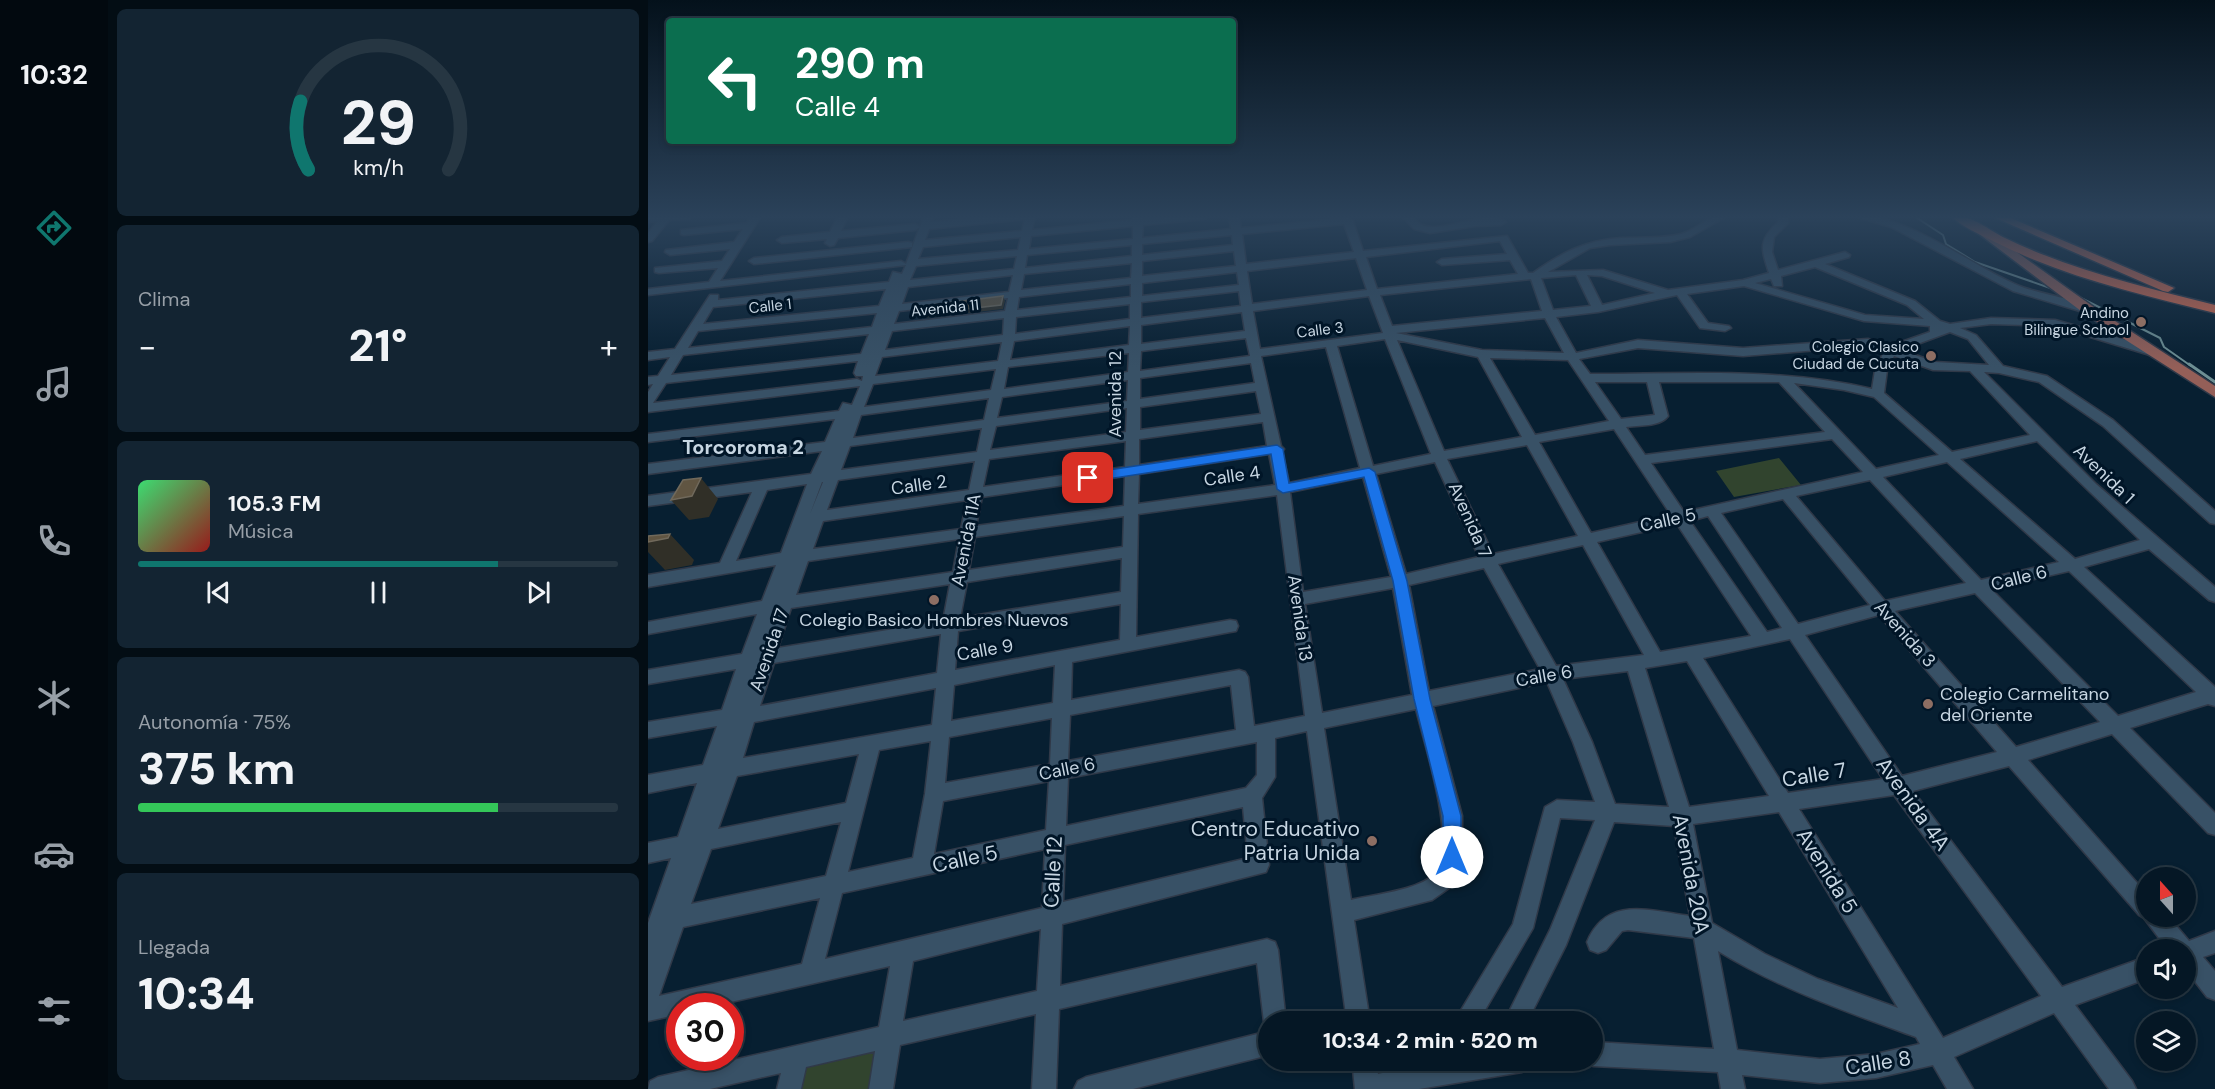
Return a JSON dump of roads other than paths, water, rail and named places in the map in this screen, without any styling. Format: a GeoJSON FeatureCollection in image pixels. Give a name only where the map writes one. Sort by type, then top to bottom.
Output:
{"type":"FeatureCollection","features":[{"type":"Feature","properties":{"kind":"highway"},"geometry":{"type":"LineString","coordinates":[[2065,267],[2095,279],[2215,309]]}},
{"type":"Feature","properties":{"kind":"highway"},"geometry":{"type":"LineString","coordinates":[[2118,267],[2170,289],[2215,303]]}},
{"type":"Feature","properties":{"kind":"main road"},"geometry":{"type":"LineString","coordinates":[[2031,267],[2090,311],[2215,393]]}},
{"type":"Feature","properties":{"kind":"main road"},"geometry":{"type":"LineString","coordinates":[[2037,271],[2040,267]]}},
{"type":"Feature","properties":{"kind":"street"},"geometry":{"type":"LineString","coordinates":[[659,270],[694,267]]}},
{"type":"Feature","properties":{"kind":"street"},"geometry":{"type":"LineString","coordinates":[[648,402],[709,304],[724,267]]}},
{"type":"Feature","properties":{"kind":"street"},"geometry":{"type":"LineString","coordinates":[[815,274],[819,267]]}},
{"type":"Feature","properties":{"kind":"street"},"geometry":{"type":"LineString","coordinates":[[648,292],[880,267]]}},
{"type":"Feature","properties":{"kind":"street","name":"Avenida 11"},"geometry":{"type":"LineString","coordinates":[[890,309],[905,267]]}},
{"type":"Feature","properties":{"kind":"street","name":"Avenida 11A"},"geometry":{"type":"LineString","coordinates":[[921,868],[935,794],[942,730],[944,678],[958,579],[989,423],[1009,337],[1010,316],[1019,267]]}},
{"type":"Feature","properties":{"kind":"street"},"geometry":{"type":"LineString","coordinates":[[709,304],[1062,267]]}},
{"type":"Feature","properties":{"kind":"street","name":"Avenida 12"},"geometry":{"type":"LineString","coordinates":[[1128,645],[1134,471],[1133,348],[1137,267]]}},
{"type":"Feature","properties":{"kind":"street","name":"Calle 1"},"geometry":{"type":"LineString","coordinates":[[694,328],[890,309],[1241,267]]}},
{"type":"Feature","properties":{"kind":"street","name":"Avenida 13"},"geometry":{"type":"LineString","coordinates":[[1241,267],[1251,334],[1277,449],[1296,599],[1344,912],[1356,1011]]}},
{"type":"Feature","properties":{"kind":"street","name":"Avenida 7"},"geometry":{"type":"LineString","coordinates":[[1364,267],[1441,456],[1509,602],[1551,674],[1591,761],[1608,812]]}},
{"type":"Feature","properties":{"kind":"street"},"geometry":{"type":"LineString","coordinates":[[1444,267],[1451,283]]}},
{"type":"Feature","properties":{"kind":"street"},"geometry":{"type":"LineString","coordinates":[[1522,267],[1529,276],[1572,357],[1763,640]]}},
{"type":"Feature","properties":{"kind":"street"},"geometry":{"type":"LineString","coordinates":[[1529,276],[1545,267]]}},
{"type":"Feature","properties":{"kind":"street"},"geometry":{"type":"LineString","coordinates":[[1772,267],[1782,292]]}},
{"type":"Feature","properties":{"kind":"street"},"geometry":{"type":"LineString","coordinates":[[1744,283],[1802,267]]}},
{"type":"Feature","properties":{"kind":"street"},"geometry":{"type":"LineString","coordinates":[[1824,267],[1911,303],[1936,329]]}},
{"type":"Feature","properties":{"kind":"street"},"geometry":{"type":"LineString","coordinates":[[1974,267],[2017,289],[2090,311]]}},
{"type":"Feature","properties":{"kind":"street"},"geometry":{"type":"LineString","coordinates":[[1580,272],[1598,309]]}},
{"type":"Feature","properties":{"kind":"street"},"geometry":{"type":"LineString","coordinates":[[648,381],[1134,324],[1451,283],[1529,276],[1580,272],[1603,273],[1667,293]]}},
{"type":"Feature","properties":{"kind":"street"},"geometry":{"type":"LineString","coordinates":[[1744,283],[1782,292],[1864,318],[1936,329],[1991,321],[2055,323],[2150,351]]}},
{"type":"Feature","properties":{"kind":"street","name":"Calle 3"},"geometry":{"type":"LineString","coordinates":[[648,438],[1133,375],[1389,333],[1598,309],[1667,293],[1744,283]]}},
{"type":"Feature","properties":{"kind":"street","name":"Avenida 11"},"geometry":{"type":"LineString","coordinates":[[648,356],[1010,316],[1245,287]]}},
{"type":"Feature","properties":{"kind":"street"},"geometry":{"type":"LineString","coordinates":[[1680,291],[1704,326],[1725,328]]}},
{"type":"Feature","properties":{"kind":"street","name":"Avenida 17"},"geometry":{"type":"LineString","coordinates":[[738,716],[748,660],[776,604],[890,309]]}},
{"type":"Feature","properties":{"kind":"street"},"geometry":{"type":"LineString","coordinates":[[1957,326],[1972,337],[1999,369]]}},
{"type":"Feature","properties":{"kind":"street"},"geometry":{"type":"LineString","coordinates":[[1878,394],[1881,370],[1891,350],[1936,329]]}},
{"type":"Feature","properties":{"kind":"street"},"geometry":{"type":"LineString","coordinates":[[1389,333],[1482,354],[1572,357],[1617,347],[1659,344],[1743,352],[1855,341],[1891,350],[1933,366],[1975,370],[1999,369],[2033,376],[2050,383],[2108,423],[2215,519]]}},
{"type":"Feature","properties":{"kind":"street"},"geometry":{"type":"LineString","coordinates":[[648,408],[1251,334]]}},
{"type":"Feature","properties":{"kind":"street"},"geometry":{"type":"LineString","coordinates":[[1331,344],[1400,581],[1422,699],[1452,816],[1452,857],[1442,882],[1425,893],[1344,912]]}},
{"type":"Feature","properties":{"kind":"street"},"geometry":{"type":"LineString","coordinates":[[1482,354],[1530,441],[1589,537],[1656,660]]}},
{"type":"Feature","properties":{"kind":"street","name":"Avenida 1"},"geometry":{"type":"LineString","coordinates":[[1975,370],[2038,436],[2150,543],[2215,597]]}},
{"type":"Feature","properties":{"kind":"street"},"geometry":{"type":"LineString","coordinates":[[1586,378],[1782,378],[1844,386],[1878,394],[2072,565],[2214,696]]}},
{"type":"Feature","properties":{"kind":"street"},"geometry":{"type":"LineString","coordinates":[[1782,378],[1833,435],[1979,587],[2215,826]]}},
{"type":"Feature","properties":{"kind":"street","name":"Calle 4"},"geometry":{"type":"LineString","coordinates":[[648,580],[794,557],[1283,489],[1441,456],[1617,424],[1659,419],[1662,416],[1652,379]]}},
{"type":"Feature","properties":{"kind":"street"},"geometry":{"type":"LineString","coordinates":[[648,469],[1263,386]]}},
{"type":"Feature","properties":{"kind":"street"},"geometry":{"type":"LineString","coordinates":[[648,501],[761,488],[1270,417]]}},
{"type":"Feature","properties":{"kind":"street"},"geometry":{"type":"LineString","coordinates":[[1641,460],[1833,435]]}},
{"type":"Feature","properties":{"kind":"street","name":"Calle 5"},"geometry":{"type":"LineString","coordinates":[[1296,599],[1400,581],[2038,436]]}},
{"type":"Feature","properties":{"kind":"street","name":"Calle 2"},"geometry":{"type":"LineString","coordinates":[[816,517],[1277,449]]}},
{"type":"Feature","properties":{"kind":"street","name":"Avenida 17"},"geometry":{"type":"LineString","coordinates":[[794,557],[816,517],[823,479]]}},
{"type":"Feature","properties":{"kind":"street"},"geometry":{"type":"LineString","coordinates":[[724,568],[761,488]]}},
{"type":"Feature","properties":{"kind":"street","name":"Avenida 3"},"geometry":{"type":"LineString","coordinates":[[1785,493],[1882,608],[2136,896]]}},
{"type":"Feature","properties":{"kind":"street","name":"Avenida 4A"},"geometry":{"type":"LineString","coordinates":[[1712,511],[1792,633],[1898,786],[2124,1089]]}},
{"type":"Feature","properties":{"kind":"street","name":"Calle 6"},"geometry":{"type":"LineString","coordinates":[[935,794],[1266,732],[1551,674],[1656,660],[1763,640],[1882,608],[2072,565],[2150,543]]}},
{"type":"Feature","properties":{"kind":"street"},"geometry":{"type":"LineString","coordinates":[[648,628],[776,604],[958,579],[1132,551]]}},
{"type":"Feature","properties":{"kind":"street"},"geometry":{"type":"LineString","coordinates":[[766,657],[1131,596]]}},
{"type":"Feature","properties":{"kind":"street","name":"Avenida 17"},"geometry":{"type":"LineString","coordinates":[[648,954],[695,844],[738,716],[766,657],[776,604]]}},
{"type":"Feature","properties":{"kind":"street","name":"Calle 9"},"geometry":{"type":"LineString","coordinates":[[648,730],[738,716],[1230,626]]}},
{"type":"Feature","properties":{"kind":"street","name":"Avenida 5"},"geometry":{"type":"LineString","coordinates":[[1692,654],[1961,1089]]}},
{"type":"Feature","properties":{"kind":"street","name":"Calle 12"},"geometry":{"type":"LineString","coordinates":[[1044,1089],[1050,917],[1064,656]]}},
{"type":"Feature","properties":{"kind":"street"},"geometry":{"type":"LineString","coordinates":[[648,677],[748,660]]}},
{"type":"Feature","properties":{"kind":"street","name":"Avenida 20A"},"geometry":{"type":"LineString","coordinates":[[1634,662],[1682,817],[1726,1062],[1733,1089]]}},
{"type":"Feature","properties":{"kind":"street"},"geometry":{"type":"LineString","coordinates":[[648,784],[1239,676],[1246,734]]}},
{"type":"Feature","properties":{"kind":"street","name":"Calle 7"},"geometry":{"type":"LineString","coordinates":[[1472,1011],[1522,928],[1552,813],[1557,809],[1682,817],[1898,786],[2014,756],[2114,724],[2214,696]]}},
{"type":"Feature","properties":{"kind":"street"},"geometry":{"type":"LineString","coordinates":[[648,1010],[903,952],[1258,866],[1252,796],[1266,777],[1266,732]]}},
{"type":"Feature","properties":{"kind":"street"},"geometry":{"type":"LineString","coordinates":[[811,972],[871,744]]}},
{"type":"Feature","properties":{"kind":"street","name":"Calle 5"},"geometry":{"type":"LineString","coordinates":[[661,924],[1252,796]]}},
{"type":"Feature","properties":{"kind":"street"},"geometry":{"type":"LineString","coordinates":[[648,854],[854,810]]}},
{"type":"Feature","properties":{"kind":"street"},"geometry":{"type":"LineString","coordinates":[[1521,1011],[1558,937],[1608,812]]}},
{"type":"Feature","properties":{"kind":"street"},"geometry":{"type":"LineString","coordinates":[[1598,942],[1616,921],[1622,920],[1701,928],[1757,962],[1814,989],[1923,1028]]}},
{"type":"Feature","properties":{"kind":"street","name":"Avenida 17"},"geometry":{"type":"LineString","coordinates":[[648,995],[661,924]]}},
{"type":"Feature","properties":{"kind":"street"},"geometry":{"type":"LineString","coordinates":[[2163,927],[2174,939]]}},
{"type":"Feature","properties":{"kind":"street"},"geometry":{"type":"LineString","coordinates":[[2196,948],[2215,942]]}},
{"type":"Feature","properties":{"kind":"street"},"geometry":{"type":"LineString","coordinates":[[658,1089],[1267,950],[1274,1011]]}},
{"type":"Feature","properties":{"kind":"street"},"geometry":{"type":"LineString","coordinates":[[881,1089],[903,952]]}},
{"type":"Feature","properties":{"kind":"street"},"geometry":{"type":"LineString","coordinates":[[2196,966],[2215,989]]}},
{"type":"Feature","properties":{"kind":"street","name":"Calle 8"},"geometry":{"type":"LineString","coordinates":[[1603,1055],[1726,1062],[1820,1071],[1876,1066],[1938,1052],[2058,1000],[2136,972]]}},
{"type":"Feature","properties":{"kind":"street"},"geometry":{"type":"LineString","coordinates":[[1086,1089],[1258,1046]]}},
{"type":"Feature","properties":{"kind":"street"},"geometry":{"type":"LineString","coordinates":[[789,1089],[797,1057]]}},
{"type":"Feature","properties":{"kind":"street"},"geometry":{"type":"LineString","coordinates":[[1365,1071],[1367,1089],[1424,1071]]}},
{"type":"Feature","properties":{"kind":"waterway"},"geometry":{"type":"LineString","coordinates":[[1989,267],[2053,289]]}},
{"type":"Feature","properties":{"kind":"waterway"},"geometry":{"type":"LineString","coordinates":[[2079,297],[2160,338],[2164,347],[2191,366]]}},
{"type":"Feature","properties":{"kind":"waterway"},"geometry":{"type":"LineString","coordinates":[[2189,364],[2215,382]]}},
{"type":"Feature","properties":{"kind":"place","name":"Andino Bilingue School"},"geometry":{"type":"Point","coordinates":[2141,322]}},
{"type":"Feature","properties":{"kind":"place","name":"Colegio Clasico Ciudad de Cucuta"},"geometry":{"type":"Point","coordinates":[1931,356]}},
{"type":"Feature","properties":{"kind":"place","name":"Colegio Basico Hombres Nuevos"},"geometry":{"type":"Point","coordinates":[934,600]}},
{"type":"Feature","properties":{"kind":"place","name":"Colegio Carmelitano del Oriente"},"geometry":{"type":"Point","coordinates":[1928,704]}},
{"type":"Feature","properties":{"kind":"place","name":"Centro Educativo Patria Unida"},"geometry":{"type":"Point","coordinates":[1372,841]}},
{"type":"Feature","properties":{"kind":"district","name":"Torcoroma 2"},"geometry":{"type":"Point","coordinates":[743,447]}}]}
